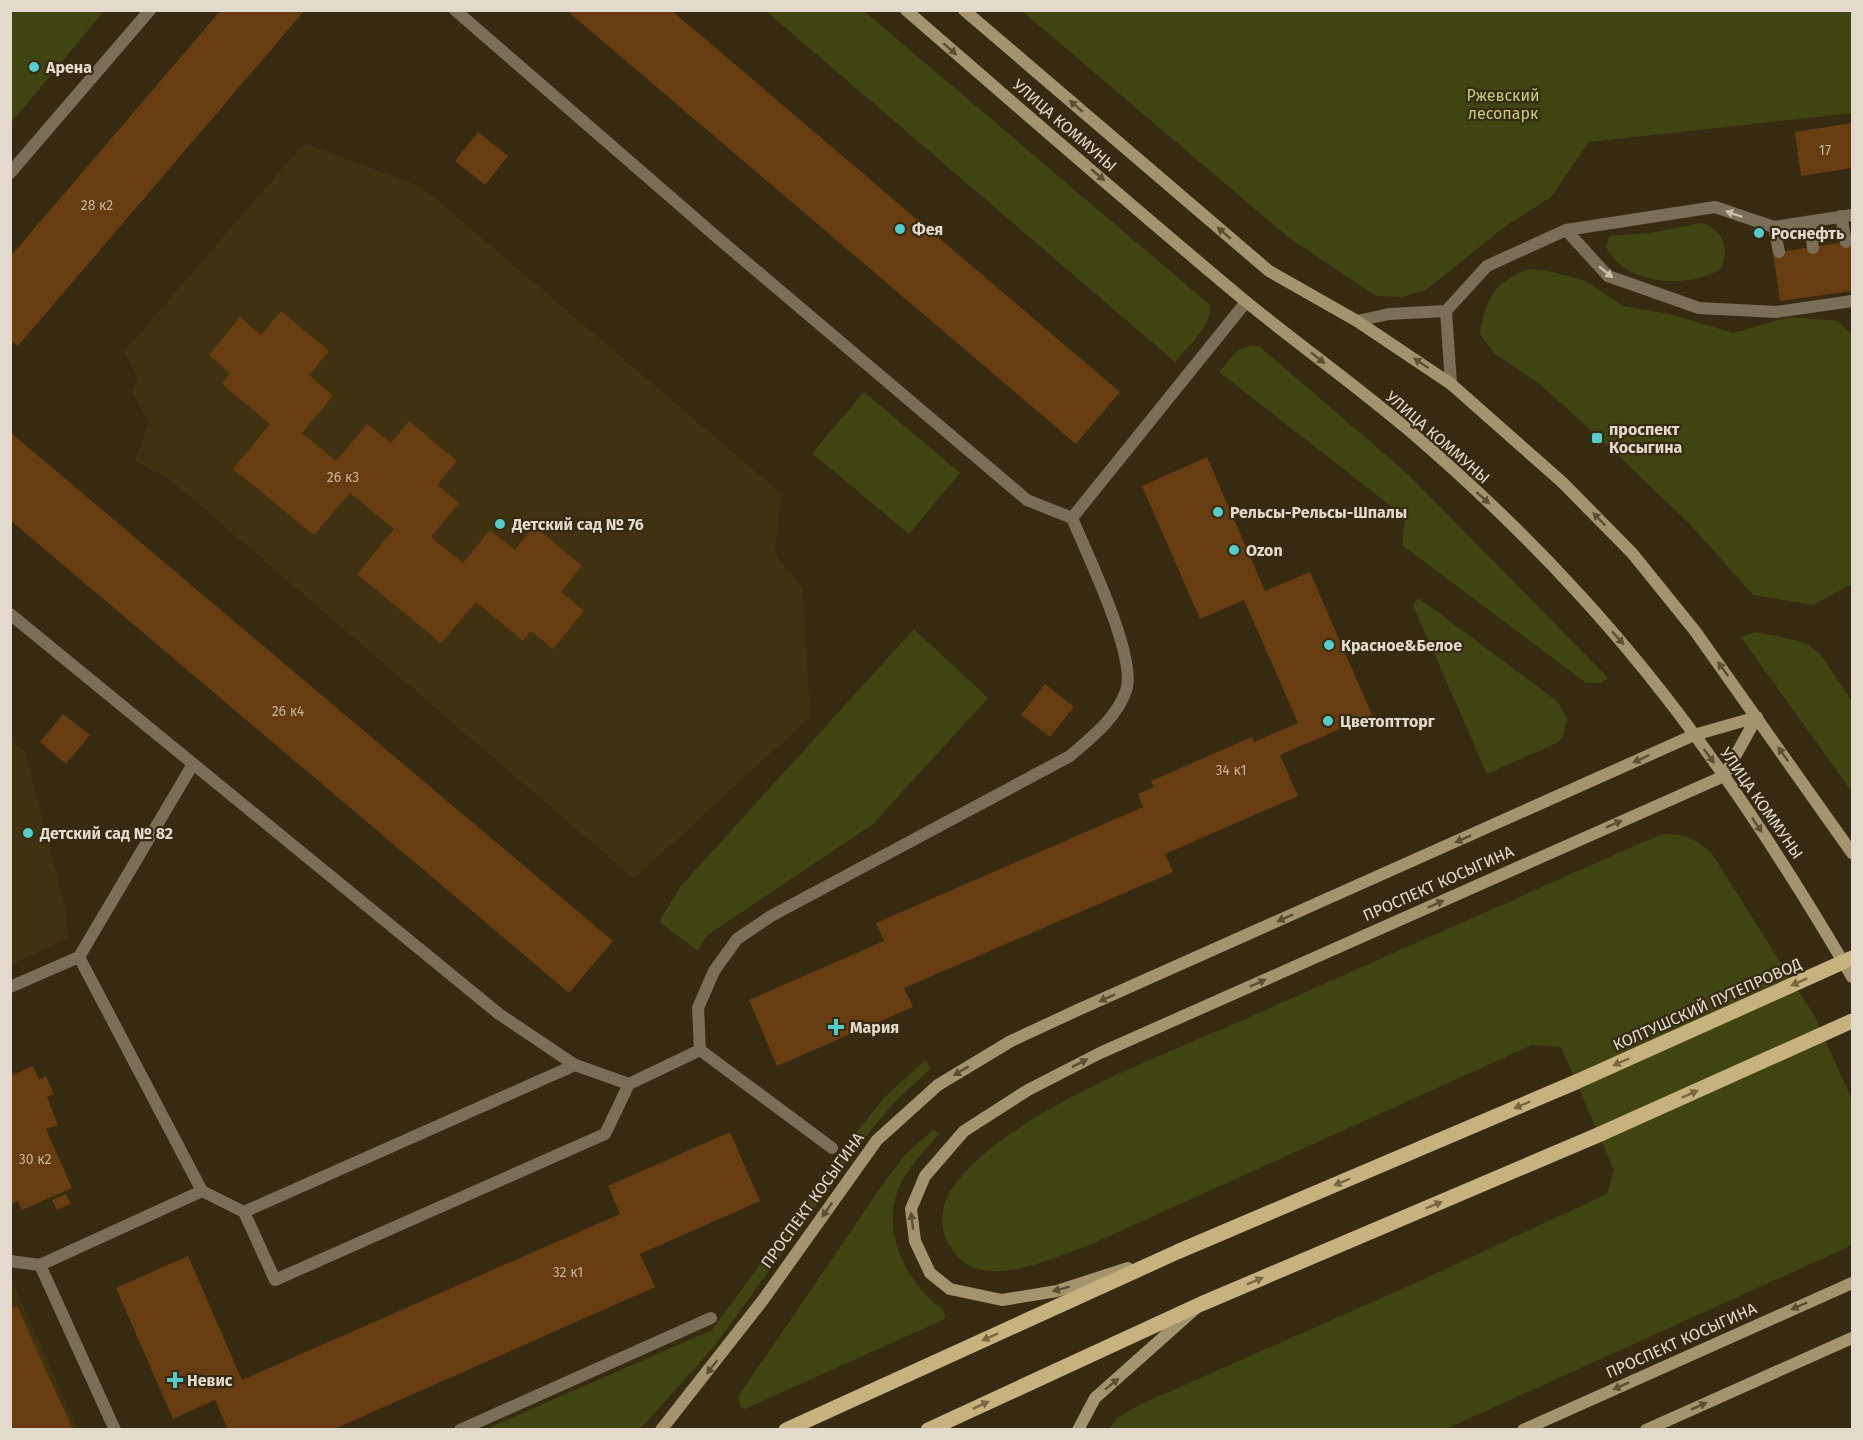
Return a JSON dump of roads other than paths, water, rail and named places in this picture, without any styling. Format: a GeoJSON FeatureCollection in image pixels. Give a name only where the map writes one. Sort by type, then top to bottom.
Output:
{"type":"FeatureCollection","features":[{"type":"Feature","properties":{"kind":"main road","name":"УЛИЦА КОММУНЫ"},"geometry":{"type":"LineString","coordinates":[[906,10],[1246,302],[1409,430],[1492,506],[1577,592],[1623,643],[1724,776],[1799,886],[1852,977]]}},
{"type":"Feature","properties":{"kind":"main road","name":"УЛИЦА КОММУНЫ"},"geometry":{"type":"LineString","coordinates":[[964,10],[1269,271],[1358,321],[1451,384],[1562,482],[1632,553],[1695,631],[1852,853]]}},
{"type":"Feature","properties":{"kind":"main road","name":"ПРОСПЕКТ КОСЫГИНА"},"geometry":{"type":"LineString","coordinates":[[661,1430],[763,1300],[877,1140],[938,1085],[1011,1041],[1694,735],[1757,717]]}},
{"type":"Feature","properties":{"kind":"main road"},"geometry":{"type":"LineString","coordinates":[[1724,776],[1757,717]]}},
{"type":"Feature","properties":{"kind":"main road","name":"ПРОСПЕКТ КОСЫГИНА"},"geometry":{"type":"LineString","coordinates":[[1177,1252],[1057,1291],[1002,1300],[950,1289],[930,1273],[915,1240],[911,1209],[925,1176],[964,1131],[1028,1090],[1100,1053],[1724,776]]}},
{"type":"Feature","properties":{"kind":"main road","name":"КОЛТУШСКИЙ ПУТЕПРОВОД"},"geometry":{"type":"LineString","coordinates":[[1576,1082],[1852,958]]}},
{"type":"Feature","properties":{"kind":"main road"},"geometry":{"type":"LineString","coordinates":[[928,1430],[1201,1304],[1598,1135],[1852,1021]]}},
{"type":"Feature","properties":{"kind":"main road","name":"ПРОСПЕКТ КОСЫГИНА"},"geometry":{"type":"LineString","coordinates":[[786,1430],[1177,1252],[1576,1082]]}},
{"type":"Feature","properties":{"kind":"main road","name":"ПРОСПЕКТ КОСЫГИНА"},"geometry":{"type":"LineString","coordinates":[[1523,1430],[1852,1282]]}},
{"type":"Feature","properties":{"kind":"main road"},"geometry":{"type":"LineString","coordinates":[[1078,1430],[1095,1398],[1201,1304]]}},
{"type":"Feature","properties":{"kind":"main road"},"geometry":{"type":"LineString","coordinates":[[1646,1430],[1852,1338]]}},
{"type":"Feature","properties":{"kind":"lane"},"geometry":{"type":"LineString","coordinates":[[10,173],[150,10]]}},
{"type":"Feature","properties":{"kind":"lane"},"geometry":{"type":"LineString","coordinates":[[455,10],[719,239],[1027,500],[1072,518],[1124,648],[1127,689],[1108,725],[1070,756],[771,916],[737,939],[714,970],[698,1008],[700,1050]]}},
{"type":"Feature","properties":{"kind":"lane"},"geometry":{"type":"LineString","coordinates":[[1358,321],[1389,314],[1446,311],[1487,266],[1566,230],[1715,207],[1774,227],[1847,215],[1846,242]]}},
{"type":"Feature","properties":{"kind":"lane"},"geometry":{"type":"LineString","coordinates":[[1809,222],[1813,248]]}},
{"type":"Feature","properties":{"kind":"lane"},"geometry":{"type":"LineString","coordinates":[[1774,227],[1779,252]]}},
{"type":"Feature","properties":{"kind":"lane"},"geometry":{"type":"LineString","coordinates":[[1566,230],[1608,276],[1699,308],[1852,301]]}},
{"type":"Feature","properties":{"kind":"lane"},"geometry":{"type":"LineString","coordinates":[[1072,518],[1246,302]]}},
{"type":"Feature","properties":{"kind":"lane"},"geometry":{"type":"LineString","coordinates":[[1446,311],[1451,384]]}},
{"type":"Feature","properties":{"kind":"lane"},"geometry":{"type":"LineString","coordinates":[[10,614],[499,1014],[575,1065],[629,1084]]}},
{"type":"Feature","properties":{"kind":"lane"},"geometry":{"type":"LineString","coordinates":[[10,987],[79,957],[193,764]]}},
{"type":"Feature","properties":{"kind":"lane"},"geometry":{"type":"LineString","coordinates":[[79,957],[202,1191],[244,1212],[275,1280],[605,1134],[629,1084],[700,1050]]}},
{"type":"Feature","properties":{"kind":"lane"},"geometry":{"type":"LineString","coordinates":[[700,1050],[832,1148]]}},
{"type":"Feature","properties":{"kind":"lane"},"geometry":{"type":"LineString","coordinates":[[244,1212],[575,1065]]}},
{"type":"Feature","properties":{"kind":"lane"},"geometry":{"type":"LineString","coordinates":[[10,1261],[40,1264],[202,1191]]}},
{"type":"Feature","properties":{"kind":"lane"},"geometry":{"type":"LineString","coordinates":[[40,1264],[115,1430]]}},
{"type":"Feature","properties":{"kind":"lane"},"geometry":{"type":"LineString","coordinates":[[460,1430],[711,1318]]}},
{"type":"Feature","properties":{"kind":"place","name":"Арена"},"geometry":{"type":"Point","coordinates":[34,67]}},
{"type":"Feature","properties":{"kind":"place","name":"Фея"},"geometry":{"type":"Point","coordinates":[900,229]}},
{"type":"Feature","properties":{"kind":"place","name":"Роснефть"},"geometry":{"type":"Point","coordinates":[1759,233]}},
{"type":"Feature","properties":{"kind":"place","name":"проспект Косыгина"},"geometry":{"type":"Point","coordinates":[1597,438]}},
{"type":"Feature","properties":{"kind":"place","name":"Рельсы-Рельсы-Шпалы"},"geometry":{"type":"Point","coordinates":[1218,512]}},
{"type":"Feature","properties":{"kind":"place","name":"Детский сад № 76"},"geometry":{"type":"Point","coordinates":[500,524]}},
{"type":"Feature","properties":{"kind":"place","name":"Ozon"},"geometry":{"type":"Point","coordinates":[1234,550]}},
{"type":"Feature","properties":{"kind":"place","name":"Красное&Белое"},"geometry":{"type":"Point","coordinates":[1329,645]}},
{"type":"Feature","properties":{"kind":"place","name":"Цветоптторг"},"geometry":{"type":"Point","coordinates":[1328,721]}},
{"type":"Feature","properties":{"kind":"place","name":"Детский сад № 82"},"geometry":{"type":"Point","coordinates":[28,833]}},
{"type":"Feature","properties":{"kind":"place","name":"Мария"},"geometry":{"type":"Point","coordinates":[836,1027]}},
{"type":"Feature","properties":{"kind":"place","name":"Невис"},"geometry":{"type":"Point","coordinates":[175,1380]}},
{"type":"Feature","properties":{"kind":"park label","name":"Ржевский лесопарк"},"geometry":{"type":"Point","coordinates":[1503,104]}}]}
